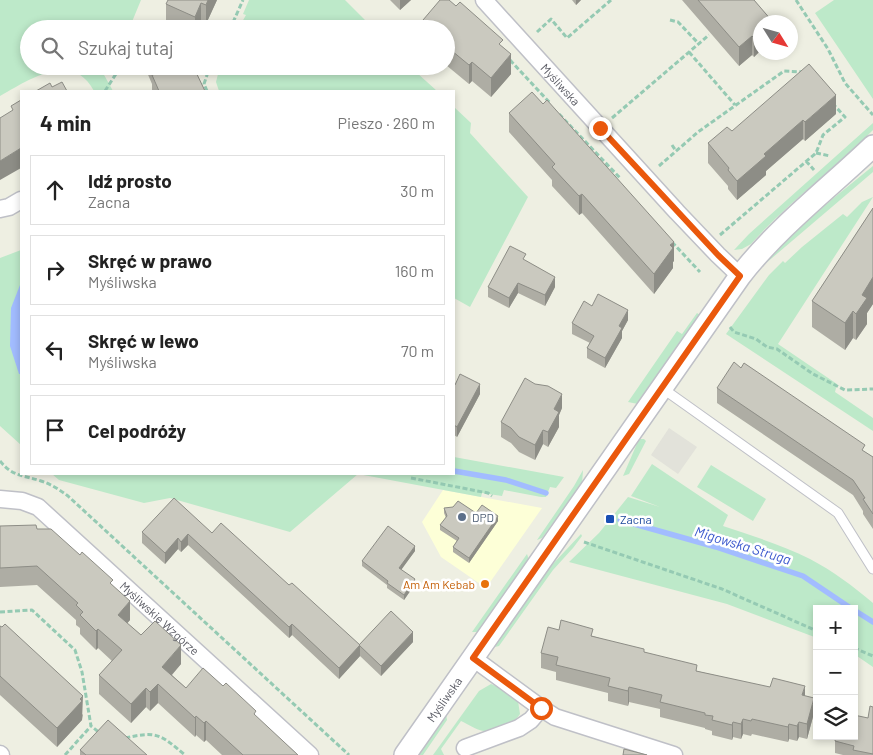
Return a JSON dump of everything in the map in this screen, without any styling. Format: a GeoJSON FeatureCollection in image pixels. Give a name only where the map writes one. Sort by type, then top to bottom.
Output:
{"type":"FeatureCollection","features":[{"type":"Feature","properties":{"kind":"street","name":"Myśliwska"},"geometry":{"type":"LineString","coordinates":[[484,0],[677,212],[740,276]]}},
{"type":"Feature","properties":{"kind":"street","name":"Myśliwska"},"geometry":{"type":"LineString","coordinates":[[405,755],[740,276],[770,240],[790,220],[873,146]]}},
{"type":"Feature","properties":{"kind":"street"},"geometry":{"type":"LineString","coordinates":[[0,209],[9,207],[20,201]]}},
{"type":"Feature","properties":{"kind":"street","name":"Myśliwskie Wzgórze"},"geometry":{"type":"LineString","coordinates":[[0,499],[22,501],[38,507],[310,755]]}},
{"type":"Feature","properties":{"kind":"street"},"geometry":{"type":"LineString","coordinates":[[473,658],[555,717],[674,755]]}},
{"type":"Feature","properties":{"kind":"street"},"geometry":{"type":"LineString","coordinates":[[466,748],[519,728],[531,720],[541,708]]}},
{"type":"Feature","properties":{"kind":"lane"},"geometry":{"type":"LineString","coordinates":[[662,388],[838,513],[873,569]]}},
{"type":"Feature","properties":{"kind":"path"},"geometry":{"type":"LineString","coordinates":[[234,20],[243,0]]}},
{"type":"Feature","properties":{"kind":"path"},"geometry":{"type":"LineString","coordinates":[[532,36],[551,19],[567,38],[611,0]]}},
{"type":"Feature","properties":{"kind":"path"},"geometry":{"type":"LineString","coordinates":[[796,0],[828,49],[845,83],[873,115]]}},
{"type":"Feature","properties":{"kind":"path"},"geometry":{"type":"LineString","coordinates":[[670,20],[678,22],[699,44]]}},
{"type":"Feature","properties":{"kind":"path"},"geometry":{"type":"LineString","coordinates":[[609,121],[709,35]]}},
{"type":"Feature","properties":{"kind":"path"},"geometry":{"type":"LineString","coordinates":[[689,52],[735,105]]}},
{"type":"Feature","properties":{"kind":"path"},"geometry":{"type":"LineString","coordinates":[[507,56],[552,106]]}},
{"type":"Feature","properties":{"kind":"path"},"geometry":{"type":"LineString","coordinates":[[654,170],[698,132],[784,71],[805,72]]}},
{"type":"Feature","properties":{"kind":"path"},"geometry":{"type":"LineString","coordinates":[[106,90],[115,75]]}},
{"type":"Feature","properties":{"kind":"path"},"geometry":{"type":"LineString","coordinates":[[207,75],[204,84],[207,90]]}},
{"type":"Feature","properties":{"kind":"path"},"geometry":{"type":"LineString","coordinates":[[720,242],[717,237],[816,153],[823,135],[845,117],[832,103]]}},
{"type":"Feature","properties":{"kind":"path"},"geometry":{"type":"LineString","coordinates":[[558,113],[598,155],[600,166]]}},
{"type":"Feature","properties":{"kind":"path"},"geometry":{"type":"LineString","coordinates":[[560,121],[590,154]]}},
{"type":"Feature","properties":{"kind":"path"},"geometry":{"type":"LineString","coordinates":[[672,145],[676,151]]}},
{"type":"Feature","properties":{"kind":"path"},"geometry":{"type":"LineString","coordinates":[[816,153],[830,156]]}},
{"type":"Feature","properties":{"kind":"path"},"geometry":{"type":"LineString","coordinates":[[806,161],[814,170]]}},
{"type":"Feature","properties":{"kind":"path"},"geometry":{"type":"LineString","coordinates":[[667,237],[700,272]]}},
{"type":"Feature","properties":{"kind":"path"},"geometry":{"type":"LineString","coordinates":[[728,324],[734,332],[756,339],[767,347],[777,349],[814,374],[845,390],[873,389]]}},
{"type":"Feature","properties":{"kind":"path"},"geometry":{"type":"LineString","coordinates":[[0,461],[8,470],[16,475],[42,481],[68,496],[349,755]]}},
{"type":"Feature","properties":{"kind":"path"},"geometry":{"type":"LineString","coordinates":[[411,478],[488,493],[492,496]]}},
{"type":"Feature","properties":{"kind":"path"},"geometry":{"type":"LineString","coordinates":[[584,542],[722,589],[813,629]]}},
{"type":"Feature","properties":{"kind":"path"},"geometry":{"type":"LineString","coordinates":[[0,612],[32,610],[75,650],[82,672],[91,726],[102,734]]}},
{"type":"Feature","properties":{"kind":"path"},"geometry":{"type":"LineString","coordinates":[[858,650],[873,656]]}},
{"type":"Feature","properties":{"kind":"path"},"geometry":{"type":"LineString","coordinates":[[65,755],[91,726]]}},
{"type":"Feature","properties":{"kind":"path"},"geometry":{"type":"LineString","coordinates":[[123,738],[146,734],[164,738],[185,755]]}},
{"type":"Feature","properties":{"kind":"shaded area"},"geometry":{"type":"Polygon","coordinates":[[[0,0],[141,0],[133,20],[20,20],[20,75],[42,75],[0,96],[0,0]]]}},
{"type":"Feature","properties":{"kind":"shaded area"},"geometry":{"type":"Polygon","coordinates":[[[249,0],[345,0],[365,20],[243,20],[246,15],[243,14],[249,0]]]}},
{"type":"Feature","properties":{"kind":"shaded area"},"geometry":{"type":"Polygon","coordinates":[[[834,0],[873,0],[873,99],[815,13],[834,0]]]}},
{"type":"Feature","properties":{"kind":"shaded area"},"geometry":{"type":"Polygon","coordinates":[[[79,75],[104,75],[112,90],[93,90],[85,79],[79,75]]]}},
{"type":"Feature","properties":{"kind":"shaded area"},"geometry":{"type":"Polygon","coordinates":[[[218,75],[419,75],[436,90],[219,90],[216,82],[218,75]]]}},
{"type":"Feature","properties":{"kind":"shaded area"},"geometry":{"type":"Polygon","coordinates":[[[455,108],[471,123],[470,133],[528,197],[470,307],[455,299],[455,108]]]}},
{"type":"Feature","properties":{"kind":"shaded area"},"geometry":{"type":"Polygon","coordinates":[[[873,123],[873,130],[780,214],[751,244],[742,249],[734,250],[749,234],[873,123]]]}},
{"type":"Feature","properties":{"kind":"shaded area"},"geometry":{"type":"Polygon","coordinates":[[[873,166],[873,172],[765,264],[803,224],[873,166]]]}},
{"type":"Feature","properties":{"kind":"shaded area"},"geometry":{"type":"Polygon","coordinates":[[[873,197],[778,344],[837,384],[835,392],[873,418],[873,431],[726,334],[769,275],[783,261],[785,263],[843,214],[847,217],[862,202],[873,197]]]}},
{"type":"Feature","properties":{"kind":"shaded area"},"geometry":{"type":"Polygon","coordinates":[[[20,250],[20,444],[0,426],[0,258],[20,250]]]}},
{"type":"Feature","properties":{"kind":"shaded area"},"geometry":{"type":"Polygon","coordinates":[[[697,313],[700,315],[638,404],[628,402],[677,331],[682,334],[697,313]]]}},
{"type":"Feature","properties":{"kind":"shaded area"},"geometry":{"type":"Polygon","coordinates":[[[669,428],[697,447],[678,474],[651,455],[669,428]]]}},
{"type":"Feature","properties":{"kind":"shaded area"},"geometry":{"type":"Polygon","coordinates":[[[639,439],[646,441],[629,474],[623,476],[639,439]]]}},
{"type":"Feature","properties":{"kind":"shaded area"},"geometry":{"type":"Polygon","coordinates":[[[455,457],[564,477],[556,488],[550,487],[546,497],[504,490],[502,496],[482,493],[481,497],[363,475],[455,475],[455,457]]]}},
{"type":"Feature","properties":{"kind":"shaded area"},"geometry":{"type":"Polygon","coordinates":[[[652,464],[728,515],[723,526],[800,554],[843,579],[873,603],[873,667],[858,657],[858,605],[813,605],[813,636],[727,604],[569,562],[599,533],[628,497],[660,507],[631,496],[652,464]]]}},
{"type":"Feature","properties":{"kind":"shaded area"},"geometry":{"type":"Polygon","coordinates":[[[711,465],[766,499],[753,521],[697,487],[711,465]]]}},
{"type":"Feature","properties":{"kind":"shaded area"},"geometry":{"type":"Polygon","coordinates":[[[583,470],[582,484],[542,538],[537,540],[574,486],[583,470]]]}},
{"type":"Feature","properties":{"kind":"shaded area"},"geometry":{"type":"Polygon","coordinates":[[[53,475],[357,475],[290,532],[170,498],[144,503],[59,480],[53,475]]]}},
{"type":"Feature","properties":{"kind":"shaded area"},"geometry":{"type":"Polygon","coordinates":[[[443,490],[542,508],[486,588],[441,557],[422,522],[443,490]]]}},
{"type":"Feature","properties":{"kind":"shaded area"},"geometry":{"type":"Polygon","coordinates":[[[581,534],[582,536],[553,570],[499,646],[495,647],[550,567],[581,534]]]}},
{"type":"Feature","properties":{"kind":"shaded area"},"geometry":{"type":"Polygon","coordinates":[[[527,554],[529,560],[478,632],[472,632],[527,554]]]}},
{"type":"Feature","properties":{"kind":"shaded area"},"geometry":{"type":"Polygon","coordinates":[[[491,684],[518,701],[520,714],[517,718],[504,727],[489,731],[478,729],[461,721],[441,749],[444,755],[433,755],[479,691],[491,684]]]}},
{"type":"Feature","properties":{"kind":"shaded area"},"geometry":{"type":"Polygon","coordinates":[[[446,713],[447,720],[423,755],[417,755],[446,713]]]}},
{"type":"Feature","properties":{"kind":"water"},"geometry":{"type":"Polygon","coordinates":[[[20,285],[20,374],[10,346],[11,308],[20,285]]]}},
{"type":"Feature","properties":{"kind":"building"},"geometry":{"type":"Polygon","coordinates":[[[168,0],[208,0],[206,5],[201,3],[195,17],[166,4],[168,0]]]}},
{"type":"Feature","properties":{"kind":"building"},"geometry":{"type":"Polygon","coordinates":[[[440,0],[449,0],[456,6],[460,2],[503,40],[499,44],[511,54],[491,78],[472,62],[469,65],[455,53],[455,20],[423,20],[440,0]]]}},
{"type":"Feature","properties":{"kind":"building"},"geometry":{"type":"Polygon","coordinates":[[[698,0],[754,0],[767,15],[753,15],[753,37],[739,47],[698,0]]]}},
{"type":"Feature","properties":{"kind":"building"},"geometry":{"type":"Polygon","coordinates":[[[809,64],[836,95],[805,122],[803,120],[764,154],[766,156],[737,181],[728,170],[729,168],[708,143],[727,127],[732,131],[809,64]]]}},
{"type":"Feature","properties":{"kind":"building"},"geometry":{"type":"Polygon","coordinates":[[[152,75],[197,75],[205,90],[159,90],[152,75]]]}},
{"type":"Feature","properties":{"kind":"building"},"geometry":{"type":"Polygon","coordinates":[[[62,82],[66,90],[38,90],[50,83],[52,87],[62,82]]]}},
{"type":"Feature","properties":{"kind":"building"},"geometry":{"type":"Polygon","coordinates":[[[532,92],[543,104],[547,100],[674,242],[670,245],[673,248],[654,274],[582,194],[579,196],[552,167],[555,164],[509,113],[532,92]]]}},
{"type":"Feature","properties":{"kind":"building"},"geometry":{"type":"Polygon","coordinates":[[[20,101],[20,149],[0,161],[0,118],[13,110],[11,106],[20,101]]]}},
{"type":"Feature","properties":{"kind":"building"},"geometry":{"type":"Polygon","coordinates":[[[873,208],[873,277],[862,295],[867,298],[856,314],[853,311],[845,323],[812,301],[873,208]]]}},
{"type":"Feature","properties":{"kind":"building"},"geometry":{"type":"Polygon","coordinates":[[[510,246],[526,254],[523,259],[555,277],[545,295],[518,283],[509,298],[488,287],[510,246]]]}},
{"type":"Feature","properties":{"kind":"building"},"geometry":{"type":"Polygon","coordinates":[[[598,294],[628,310],[619,326],[622,328],[605,358],[587,348],[594,336],[572,323],[584,301],[592,306],[598,294]]]}},
{"type":"Feature","properties":{"kind":"building"},"geometry":{"type":"Polygon","coordinates":[[[734,362],[741,368],[744,363],[865,445],[862,450],[873,457],[873,514],[853,480],[717,388],[734,362]]]}},
{"type":"Feature","properties":{"kind":"building"},"geometry":{"type":"Polygon","coordinates":[[[460,374],[480,384],[457,427],[455,426],[455,385],[460,374]]]}},
{"type":"Feature","properties":{"kind":"building"},"geometry":{"type":"Polygon","coordinates":[[[525,378],[535,384],[548,386],[562,394],[554,409],[559,412],[548,432],[543,430],[535,445],[519,437],[511,428],[501,422],[525,378]]]}},
{"type":"Feature","properties":{"kind":"building"},"geometry":{"type":"Polygon","coordinates":[[[174,498],[212,533],[221,523],[289,585],[292,583],[360,645],[339,668],[292,624],[289,627],[188,534],[181,542],[178,538],[165,553],[142,532],[174,498]]]}},
{"type":"Feature","properties":{"kind":"building"},"geometry":{"type":"Polygon","coordinates":[[[458,501],[476,513],[482,505],[498,516],[469,558],[453,547],[459,538],[440,525],[447,516],[444,508],[453,507],[458,501]]]}},
{"type":"Feature","properties":{"kind":"building"},"geometry":{"type":"Polygon","coordinates":[[[36,525],[37,529],[51,529],[80,555],[82,552],[113,580],[110,583],[130,601],[118,615],[141,635],[155,621],[181,645],[162,667],[186,688],[203,668],[223,686],[226,683],[256,711],[254,714],[298,755],[243,755],[206,721],[204,723],[196,716],[195,718],[158,684],[150,692],[146,688],[131,704],[99,675],[122,650],[98,629],[96,631],[80,615],[83,612],[76,605],[78,603],[37,566],[0,568],[0,526],[36,525]]]}},
{"type":"Feature","properties":{"kind":"building"},"geometry":{"type":"Polygon","coordinates":[[[388,526],[415,546],[399,568],[415,579],[404,595],[362,561],[388,526]]]}},
{"type":"Feature","properties":{"kind":"building"},"geometry":{"type":"Polygon","coordinates":[[[391,611],[413,632],[381,666],[359,645],[391,611]]]}},
{"type":"Feature","properties":{"kind":"building"},"geometry":{"type":"Polygon","coordinates":[[[561,620],[593,629],[591,636],[697,665],[696,671],[770,687],[773,678],[805,686],[802,695],[813,698],[807,724],[799,722],[797,726],[789,724],[788,727],[752,719],[751,721],[743,719],[741,724],[733,722],[732,725],[712,720],[713,716],[705,715],[705,713],[660,702],[662,695],[629,687],[628,691],[608,686],[610,678],[556,665],[558,657],[541,653],[548,627],[559,630],[561,620]]]}},
{"type":"Feature","properties":{"kind":"building"},"geometry":{"type":"Polygon","coordinates":[[[5,624],[83,696],[80,699],[82,701],[57,728],[0,676],[0,626],[2,627],[5,624]]]}},
{"type":"Feature","properties":{"kind":"building"},"geometry":{"type":"Polygon","coordinates":[[[870,706],[873,707],[873,754],[853,750],[854,746],[835,741],[858,740],[858,716],[868,718],[870,706]]]}},
{"type":"Feature","properties":{"kind":"building"},"geometry":{"type":"Polygon","coordinates":[[[108,720],[147,755],[86,755],[80,750],[108,720]]]}},
{"type":"Feature","properties":{"kind":"building"},"geometry":{"type":"Polygon","coordinates":[[[624,749],[647,755],[623,755],[624,749]]]}},
{"type":"Feature","properties":{"kind":"waterway","name":"Migowska Struga"},"geometry":{"type":"LineString","coordinates":[[455,471],[506,480],[546,493]]}},
{"type":"Feature","properties":{"kind":"waterway","name":"Migowska Struga"},"geometry":{"type":"LineString","coordinates":[[620,520],[716,547],[803,576],[846,605]]}},
{"type":"Feature","properties":{"kind":"waterway","name":"Migowska Struga"},"geometry":{"type":"LineString","coordinates":[[858,613],[873,622]]}},
{"type":"Feature","properties":{"kind":"place","name":"DPD"},"geometry":{"type":"Point","coordinates":[462,517]}},
{"type":"Feature","properties":{"kind":"place","name":"Zacna"},"geometry":{"type":"Point","coordinates":[610,519]}},
{"type":"Feature","properties":{"kind":"place","name":"Am Am Kebab"},"geometry":{"type":"Point","coordinates":[485,584]}},
{"type":"Feature","properties":{"kind":"route"},"geometry":{"type":"LineString","coordinates":[[541,708],[473,658],[740,276],[677,212],[600,128]]}}]}
